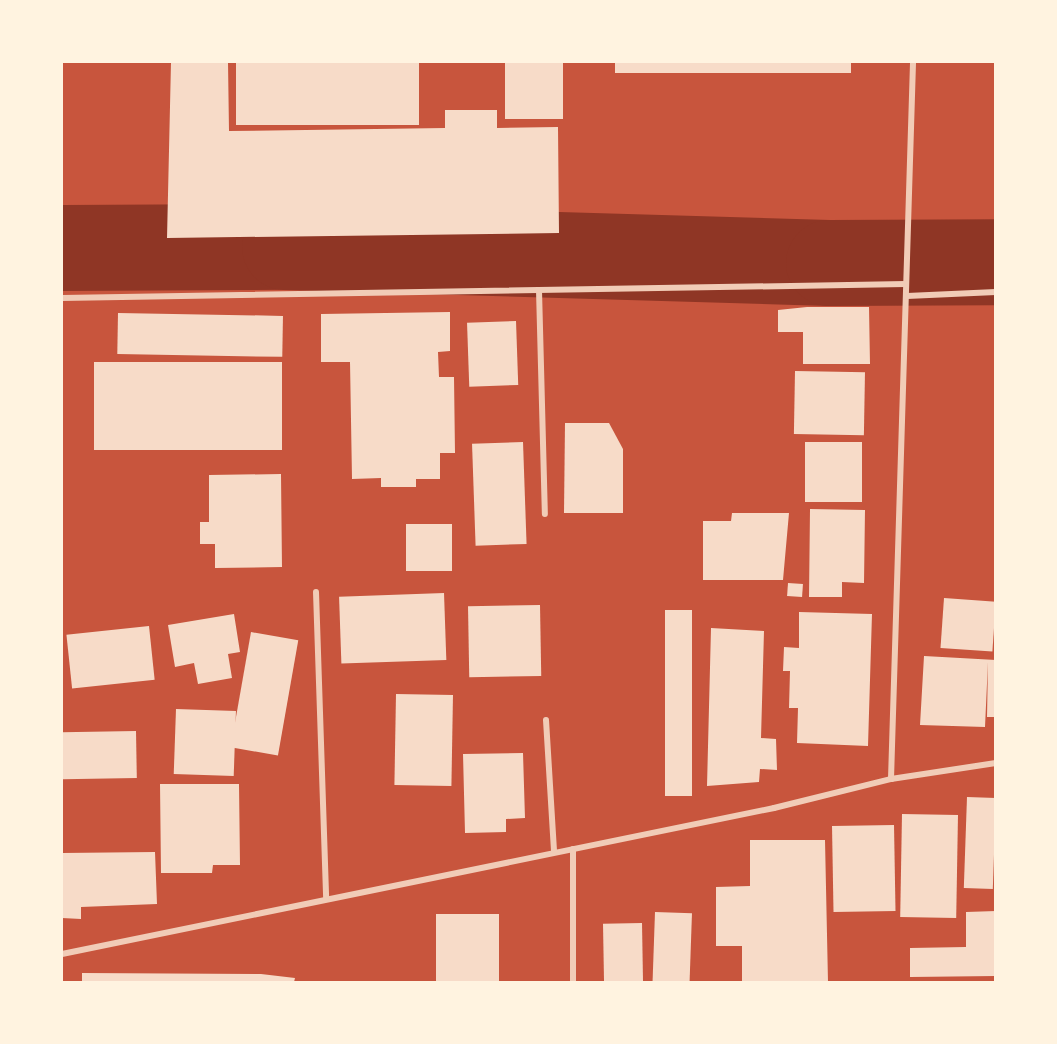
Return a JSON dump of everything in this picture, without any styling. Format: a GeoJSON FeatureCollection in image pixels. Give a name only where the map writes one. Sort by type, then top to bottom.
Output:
{"type":"FeatureCollection","features":[{"type":"Feature","properties":{"kind":"street"},"geometry":{"type":"LineString","coordinates":[[891,779],[913,62]]}},
{"type":"Feature","properties":{"kind":"street"},"geometry":{"type":"LineString","coordinates":[[62,298],[906,284]]}},
{"type":"Feature","properties":{"kind":"street"},"geometry":{"type":"LineString","coordinates":[[538,290],[545,514]]}},
{"type":"Feature","properties":{"kind":"street"},"geometry":{"type":"LineString","coordinates":[[907,296],[996,292]]}},
{"type":"Feature","properties":{"kind":"street"},"geometry":{"type":"LineString","coordinates":[[316,592],[326,899]]}},
{"type":"Feature","properties":{"kind":"street"},"geometry":{"type":"LineString","coordinates":[[546,720],[554,852]]}},
{"type":"Feature","properties":{"kind":"street"},"geometry":{"type":"LineString","coordinates":[[62,954],[573,849],[891,779],[996,763]]}},
{"type":"Feature","properties":{"kind":"street"},"geometry":{"type":"LineString","coordinates":[[573,849],[573,982]]}},
{"type":"Feature","properties":{"kind":"building"},"geometry":{"type":"Polygon","coordinates":[[[171,62],[228,62],[229,131],[445,128],[445,110],[497,110],[497,128],[558,127],[559,233],[167,238],[171,62]]]}},
{"type":"Feature","properties":{"kind":"building"},"geometry":{"type":"Polygon","coordinates":[[[236,62],[419,62],[419,125],[236,125],[236,62]]]}},
{"type":"Feature","properties":{"kind":"building"},"geometry":{"type":"Polygon","coordinates":[[[505,62],[563,62],[563,119],[505,119],[505,62]]]}},
{"type":"Feature","properties":{"kind":"building"},"geometry":{"type":"Polygon","coordinates":[[[615,62],[851,62],[851,73],[615,73],[615,62]]]}},
{"type":"Feature","properties":{"kind":"building"},"geometry":{"type":"Polygon","coordinates":[[[807,307],[869,307],[870,364],[803,364],[803,332],[778,332],[778,310],[807,307]]]}},
{"type":"Feature","properties":{"kind":"building"},"geometry":{"type":"Polygon","coordinates":[[[450,312],[450,351],[438,352],[439,377],[454,377],[455,453],[440,453],[440,479],[416,479],[416,487],[381,487],[381,478],[352,479],[350,362],[321,362],[321,314],[450,312]]]}},
{"type":"Feature","properties":{"kind":"building"},"geometry":{"type":"Polygon","coordinates":[[[118,313],[283,316],[282,357],[117,354],[118,313]]]}},
{"type":"Feature","properties":{"kind":"building"},"geometry":{"type":"Polygon","coordinates":[[[516,321],[518,385],[469,387],[467,323],[516,321]]]}},
{"type":"Feature","properties":{"kind":"building"},"geometry":{"type":"Polygon","coordinates":[[[94,362],[282,362],[282,450],[94,450],[94,362]]]}},
{"type":"Feature","properties":{"kind":"building"},"geometry":{"type":"Polygon","coordinates":[[[795,371],[865,372],[864,435],[794,434],[795,371]]]}},
{"type":"Feature","properties":{"kind":"building"},"geometry":{"type":"Polygon","coordinates":[[[565,423],[609,423],[623,449],[623,513],[564,513],[565,423]]]}},
{"type":"Feature","properties":{"kind":"building"},"geometry":{"type":"Polygon","coordinates":[[[523,442],[527,544],[476,546],[472,444],[523,442]]]}},
{"type":"Feature","properties":{"kind":"building"},"geometry":{"type":"Polygon","coordinates":[[[805,442],[862,442],[862,502],[805,502],[805,442]]]}},
{"type":"Feature","properties":{"kind":"building"},"geometry":{"type":"Polygon","coordinates":[[[281,474],[282,567],[215,568],[215,544],[200,544],[200,522],[209,522],[209,475],[281,474]]]}},
{"type":"Feature","properties":{"kind":"building"},"geometry":{"type":"Polygon","coordinates":[[[810,509],[865,510],[864,583],[842,582],[842,597],[809,597],[810,509]]]}},
{"type":"Feature","properties":{"kind":"building"},"geometry":{"type":"Polygon","coordinates":[[[732,513],[789,513],[783,580],[703,580],[703,521],[731,521],[732,513]]]}},
{"type":"Feature","properties":{"kind":"building"},"geometry":{"type":"Polygon","coordinates":[[[406,524],[452,524],[452,571],[406,571],[406,524]]]}},
{"type":"Feature","properties":{"kind":"building"},"geometry":{"type":"Polygon","coordinates":[[[788,583],[803,584],[802,597],[787,596],[788,583]]]}},
{"type":"Feature","properties":{"kind":"building"},"geometry":{"type":"Polygon","coordinates":[[[444,593],[446,660],[341,664],[339,597],[444,593]]]}},
{"type":"Feature","properties":{"kind":"building"},"geometry":{"type":"Polygon","coordinates":[[[944,598],[996,602],[992,652],[941,648],[944,598]]]}},
{"type":"Feature","properties":{"kind":"building"},"geometry":{"type":"Polygon","coordinates":[[[540,605],[541,676],[469,677],[468,606],[540,605]]]}},
{"type":"Feature","properties":{"kind":"building"},"geometry":{"type":"Polygon","coordinates":[[[665,610],[692,610],[692,796],[665,796],[665,610]]]}},
{"type":"Feature","properties":{"kind":"building"},"geometry":{"type":"Polygon","coordinates":[[[799,612],[872,614],[868,746],[797,743],[798,708],[789,708],[790,671],[783,671],[784,647],[799,648],[799,612]]]}},
{"type":"Feature","properties":{"kind":"building"},"geometry":{"type":"Polygon","coordinates":[[[234,614],[240,652],[228,654],[232,678],[198,684],[194,663],[175,667],[168,625],[234,614]]]}},
{"type":"Feature","properties":{"kind":"building"},"geometry":{"type":"Polygon","coordinates":[[[149,626],[155,680],[72,688],[66,635],[149,626]]]}},
{"type":"Feature","properties":{"kind":"building"},"geometry":{"type":"Polygon","coordinates":[[[711,628],[764,631],[761,738],[776,739],[777,770],[760,769],[759,782],[707,786],[711,628]]]}},
{"type":"Feature","properties":{"kind":"building"},"geometry":{"type":"Polygon","coordinates":[[[251,632],[298,640],[278,756],[231,747],[251,632]]]}},
{"type":"Feature","properties":{"kind":"building"},"geometry":{"type":"Polygon","coordinates":[[[924,656],[996,660],[996,717],[987,717],[988,662],[985,727],[920,725],[924,656]]]}},
{"type":"Feature","properties":{"kind":"building"},"geometry":{"type":"Polygon","coordinates":[[[396,694],[453,695],[451,786],[394,785],[396,694]]]}},
{"type":"Feature","properties":{"kind":"building"},"geometry":{"type":"Polygon","coordinates":[[[176,709],[236,711],[234,776],[174,774],[176,709]]]}},
{"type":"Feature","properties":{"kind":"building"},"geometry":{"type":"Polygon","coordinates":[[[136,731],[137,778],[63,779],[62,732],[136,731]]]}},
{"type":"Feature","properties":{"kind":"building"},"geometry":{"type":"Polygon","coordinates":[[[523,753],[525,818],[506,819],[506,832],[465,833],[463,754],[523,753]]]}},
{"type":"Feature","properties":{"kind":"building"},"geometry":{"type":"Polygon","coordinates":[[[160,784],[239,784],[240,865],[213,865],[212,873],[161,873],[160,784]]]}},
{"type":"Feature","properties":{"kind":"building"},"geometry":{"type":"Polygon","coordinates":[[[967,797],[996,798],[993,889],[964,888],[967,797]]]}},
{"type":"Feature","properties":{"kind":"building"},"geometry":{"type":"Polygon","coordinates":[[[902,814],[958,815],[956,918],[900,917],[902,814]]]}},
{"type":"Feature","properties":{"kind":"building"},"geometry":{"type":"Polygon","coordinates":[[[894,825],[896,911],[834,912],[832,826],[894,825]]]}},
{"type":"Feature","properties":{"kind":"building"},"geometry":{"type":"Polygon","coordinates":[[[750,840],[825,840],[828,982],[742,982],[742,946],[716,946],[716,887],[750,886],[750,840]]]}},
{"type":"Feature","properties":{"kind":"building"},"geometry":{"type":"Polygon","coordinates":[[[155,852],[157,904],[81,907],[81,919],[62,918],[62,853],[155,852]]]}},
{"type":"Feature","properties":{"kind":"building"},"geometry":{"type":"Polygon","coordinates":[[[996,911],[996,976],[910,977],[910,948],[966,947],[966,912],[996,911]]]}},
{"type":"Feature","properties":{"kind":"building"},"geometry":{"type":"Polygon","coordinates":[[[655,912],[692,913],[690,982],[653,982],[655,912]]]}},
{"type":"Feature","properties":{"kind":"building"},"geometry":{"type":"Polygon","coordinates":[[[436,914],[499,914],[499,982],[436,982],[436,914]]]}},
{"type":"Feature","properties":{"kind":"building"},"geometry":{"type":"Polygon","coordinates":[[[642,923],[643,982],[604,982],[603,924],[642,923]]]}},
{"type":"Feature","properties":{"kind":"building"},"geometry":{"type":"Polygon","coordinates":[[[82,973],[261,974],[295,978],[294,982],[82,982],[82,973]]]}},
{"type":"Feature","properties":{"kind":"waterway"},"geometry":{"type":"LineString","coordinates":[[62,248],[285,247],[829,263],[996,262]]}}]}
